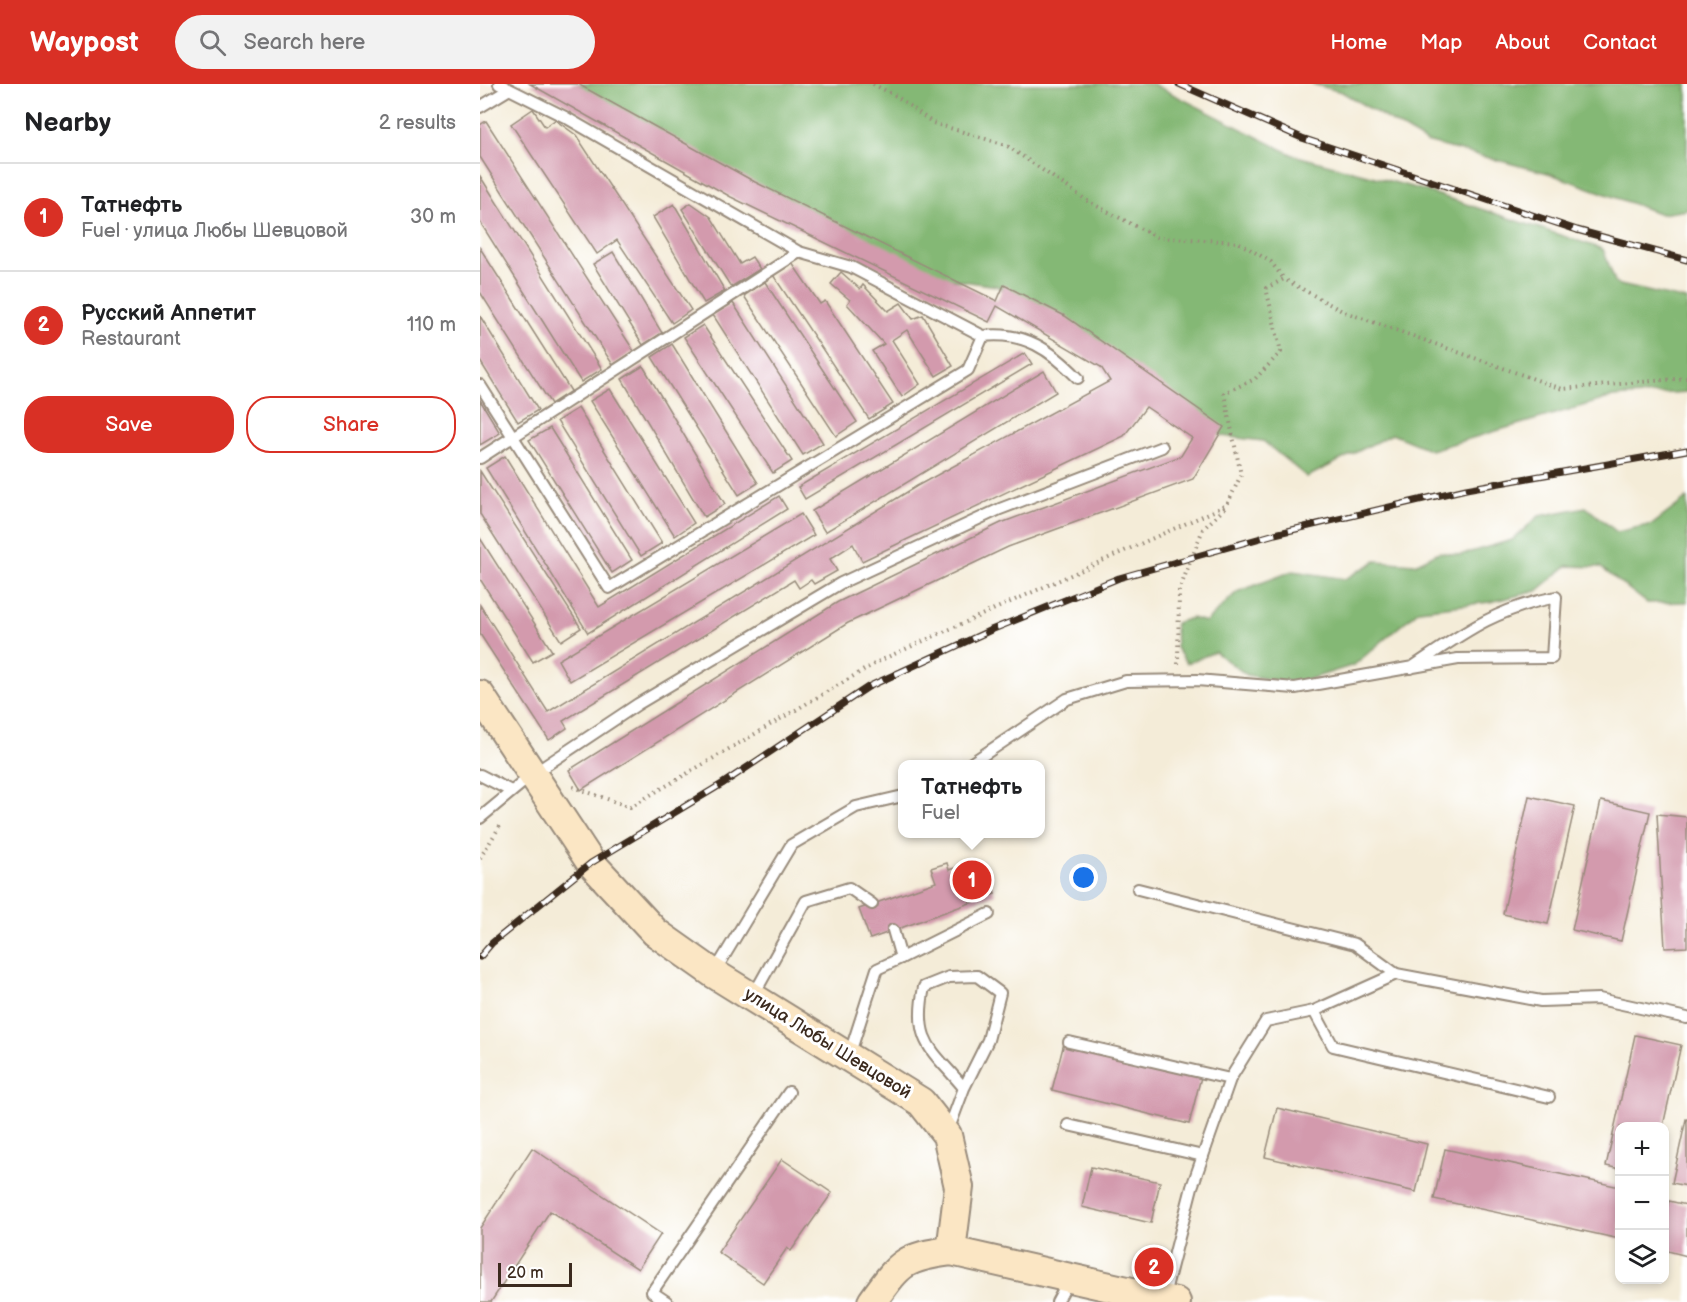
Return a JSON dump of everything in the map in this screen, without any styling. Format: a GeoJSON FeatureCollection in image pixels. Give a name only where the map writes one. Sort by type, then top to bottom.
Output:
{"type":"FeatureCollection","features":[{"type":"Feature","properties":{"kind":"street","name":"улица Любы Шевцовой"},"geometry":{"type":"LineString","coordinates":[[480,695],[591,863],[655,932],[713,973],[921,1102],[946,1135],[958,1187],[951,1251]]}},
{"type":"Feature","properties":{"kind":"street"},"geometry":{"type":"LineString","coordinates":[[872,1302],[895,1270],[919,1255],[951,1251],[1169,1300]]}},
{"type":"Feature","properties":{"kind":"lane"},"geometry":{"type":"LineString","coordinates":[[480,108],[503,87],[565,117],[799,252],[851,267],[983,336],[1005,333],[1030,341],[1060,359],[1078,378]]}},
{"type":"Feature","properties":{"kind":"lane"},"geometry":{"type":"LineString","coordinates":[[480,458],[799,252]]}},
{"type":"Feature","properties":{"kind":"lane"},"geometry":{"type":"LineString","coordinates":[[480,385],[609,588],[968,370],[983,336]]}},
{"type":"Feature","properties":{"kind":"lane"},"geometry":{"type":"LineString","coordinates":[[480,819],[533,774],[638,704],[841,583],[1000,509],[1162,447]]}},
{"type":"Feature","properties":{"kind":"lane"},"geometry":{"type":"LineString","coordinates":[[977,760],[1067,699],[1126,681],[1177,680],[1295,688],[1411,668],[1458,659],[1552,658],[1556,597],[1521,604],[1475,624],[1411,668]]}},
{"type":"Feature","properties":{"kind":"lane"},"geometry":{"type":"LineString","coordinates":[[480,775],[511,791]]}},
{"type":"Feature","properties":{"kind":"lane"},"geometry":{"type":"LineString","coordinates":[[713,973],[791,845],[856,807],[898,797]]}},
{"type":"Feature","properties":{"kind":"lane"},"geometry":{"type":"LineString","coordinates":[[753,996],[806,901],[849,888],[872,904]]}},
{"type":"Feature","properties":{"kind":"lane"},"geometry":{"type":"LineString","coordinates":[[1138,889],[1355,944],[1396,974],[1541,1001],[1599,999],[1687,1018]]}},
{"type":"Feature","properties":{"kind":"lane"},"geometry":{"type":"LineString","coordinates":[[849,1057],[877,969],[989,914]]}},
{"type":"Feature","properties":{"kind":"lane"},"geometry":{"type":"LineString","coordinates":[[892,930],[901,958]]}},
{"type":"Feature","properties":{"kind":"lane"},"geometry":{"type":"LineString","coordinates":[[1169,1300],[1192,1187],[1230,1079],[1266,1021],[1314,1011],[1396,974]]}},
{"type":"Feature","properties":{"kind":"lane"},"geometry":{"type":"LineString","coordinates":[[946,1135],[964,1088],[988,1040],[1000,993],[977,976],[949,977],[924,987],[919,1011],[923,1039],[964,1088]]}},
{"type":"Feature","properties":{"kind":"lane"},"geometry":{"type":"LineString","coordinates":[[1314,1011],[1333,1046],[1549,1096]]}},
{"type":"Feature","properties":{"kind":"lane"},"geometry":{"type":"LineString","coordinates":[[1069,1042],[1230,1079]]}},
{"type":"Feature","properties":{"kind":"lane"},"geometry":{"type":"LineString","coordinates":[[667,1302],[652,1292],[789,1092]]}},
{"type":"Feature","properties":{"kind":"lane"},"geometry":{"type":"LineString","coordinates":[[1068,1125],[1203,1156]]}},
{"type":"Feature","properties":{"kind":"lane"},"geometry":{"type":"LineString","coordinates":[[1057,1302],[1071,1278]]}},
{"type":"Feature","properties":{"kind":"path"},"geometry":{"type":"LineString","coordinates":[[873,84],[896,96],[933,123],[1005,145],[1089,202],[1157,237],[1238,242],[1271,262],[1284,279],[1342,311],[1562,389],[1687,378]]}},
{"type":"Feature","properties":{"kind":"path"},"geometry":{"type":"LineString","coordinates":[[1177,680],[1179,591],[1203,529],[1227,505],[1241,475],[1224,393],[1255,380],[1281,352],[1266,288],[1284,279]]}},
{"type":"Feature","properties":{"kind":"path"},"geometry":{"type":"LineString","coordinates":[[533,774],[630,807],[881,660],[1227,505]]}},
{"type":"Feature","properties":{"kind":"green space"},"geometry":{"type":"Polygon","coordinates":[[[575,84],[1153,84],[1293,155],[1423,190],[1603,249],[1616,284],[1687,300],[1687,392],[1613,397],[1431,450],[1392,434],[1307,477],[1263,441],[1222,436],[1092,339],[997,286],[949,279],[795,208],[575,84]]]}},
{"type":"Feature","properties":{"kind":"green space"},"geometry":{"type":"Polygon","coordinates":[[[1312,84],[1687,84],[1687,210],[1661,214],[1548,173],[1426,142],[1342,92],[1312,84]]]}},
{"type":"Feature","properties":{"kind":"green space"},"geometry":{"type":"Polygon","coordinates":[[[1687,498],[1687,602],[1647,603],[1600,567],[1567,566],[1537,591],[1490,602],[1419,610],[1354,665],[1294,684],[1247,675],[1215,652],[1187,663],[1176,648],[1175,623],[1192,618],[1206,622],[1237,592],[1293,571],[1345,579],[1376,561],[1415,564],[1439,552],[1460,555],[1512,540],[1539,516],[1586,507],[1617,532],[1653,524],[1687,498]]]}},
{"type":"Feature","properties":{"kind":"building"},"geometry":{"type":"Polygon","coordinates":[[[530,84],[578,84],[755,182],[997,301],[1004,285],[1065,316],[1224,427],[1193,479],[1008,547],[848,623],[581,790],[569,770],[838,602],[1001,523],[1181,456],[1192,438],[1146,407],[1124,436],[862,561],[853,544],[830,559],[837,571],[814,584],[811,580],[799,588],[794,580],[563,721],[567,728],[549,740],[480,634],[480,605],[548,712],[917,486],[1110,381],[1101,367],[997,306],[989,322],[731,197],[530,84]]]}},
{"type":"Feature","properties":{"kind":"building"},"geometry":{"type":"Polygon","coordinates":[[[533,109],[545,127],[555,120],[576,135],[691,310],[672,323],[617,240],[597,254],[511,124],[533,109]]]}},
{"type":"Feature","properties":{"kind":"building"},"geometry":{"type":"Polygon","coordinates":[[[486,121],[634,351],[613,365],[480,157],[480,125],[486,121]]]}},
{"type":"Feature","properties":{"kind":"building"},"geometry":{"type":"Polygon","coordinates":[[[480,176],[602,369],[581,382],[480,222],[480,176]]]}},
{"type":"Feature","properties":{"kind":"building"},"geometry":{"type":"Polygon","coordinates":[[[691,203],[711,217],[740,264],[752,257],[760,269],[731,287],[682,209],[691,203]]]}},
{"type":"Feature","properties":{"kind":"building"},"geometry":{"type":"Polygon","coordinates":[[[674,204],[725,291],[704,303],[653,217],[674,204]]]}},
{"type":"Feature","properties":{"kind":"building"},"geometry":{"type":"Polygon","coordinates":[[[480,248],[571,391],[551,404],[480,292],[480,248]]]}},
{"type":"Feature","properties":{"kind":"building"},"geometry":{"type":"Polygon","coordinates":[[[613,252],[662,333],[643,345],[593,264],[613,252]]]}},
{"type":"Feature","properties":{"kind":"building"},"geometry":{"type":"Polygon","coordinates":[[[792,263],[820,304],[825,301],[893,404],[869,419],[773,275],[792,263]]]}},
{"type":"Feature","properties":{"kind":"building"},"geometry":{"type":"Polygon","coordinates":[[[841,272],[860,289],[863,285],[888,311],[901,303],[913,319],[923,315],[953,366],[936,376],[907,330],[892,340],[920,384],[902,397],[872,351],[884,344],[847,304],[850,300],[831,284],[841,272]]]}},
{"type":"Feature","properties":{"kind":"building"},"geometry":{"type":"Polygon","coordinates":[[[765,282],[857,422],[836,436],[744,296],[765,282]]]}},
{"type":"Feature","properties":{"kind":"building"},"geometry":{"type":"Polygon","coordinates":[[[733,303],[823,443],[803,455],[713,315],[733,303]]]}},
{"type":"Feature","properties":{"kind":"building"},"geometry":{"type":"Polygon","coordinates":[[[480,316],[538,410],[518,422],[480,361],[480,316]]]}},
{"type":"Feature","properties":{"kind":"building"},"geometry":{"type":"Polygon","coordinates":[[[703,325],[792,461],[773,473],[684,337],[703,325]]]}},
{"type":"Feature","properties":{"kind":"building"},"geometry":{"type":"Polygon","coordinates":[[[672,344],[758,483],[739,495],[652,357],[672,344]]]}},
{"type":"Feature","properties":{"kind":"building"},"geometry":{"type":"Polygon","coordinates":[[[1025,353],[1032,364],[805,499],[798,487],[1025,353]]]}},
{"type":"Feature","properties":{"kind":"building"},"geometry":{"type":"Polygon","coordinates":[[[643,366],[725,504],[704,517],[622,379],[643,366]]]}},
{"type":"Feature","properties":{"kind":"building"},"geometry":{"type":"Polygon","coordinates":[[[1044,371],[1056,392],[825,532],[812,511],[1044,371]]]}},
{"type":"Feature","properties":{"kind":"building"},"geometry":{"type":"Polygon","coordinates":[[[610,389],[694,523],[675,536],[590,401],[610,389]]]}},
{"type":"Feature","properties":{"kind":"building"},"geometry":{"type":"Polygon","coordinates":[[[480,400],[500,433],[480,445],[480,400]]]}},
{"type":"Feature","properties":{"kind":"building"},"geometry":{"type":"Polygon","coordinates":[[[578,408],[662,543],[641,556],[557,421],[578,408]]]}},
{"type":"Feature","properties":{"kind":"building"},"geometry":{"type":"Polygon","coordinates":[[[550,428],[632,560],[612,573],[529,440],[550,428]]]}},
{"type":"Feature","properties":{"kind":"building"},"geometry":{"type":"Polygon","coordinates":[[[505,456],[599,607],[779,496],[787,509],[588,633],[486,468],[505,456]]]}},
{"type":"Feature","properties":{"kind":"building"},"geometry":{"type":"Polygon","coordinates":[[[480,471],[581,628],[561,641],[480,514],[480,471]]]}},
{"type":"Feature","properties":{"kind":"building"},"geometry":{"type":"Polygon","coordinates":[[[801,514],[814,535],[570,681],[558,660],[801,514]]]}},
{"type":"Feature","properties":{"kind":"building"},"geometry":{"type":"Polygon","coordinates":[[[480,538],[552,651],[533,662],[480,579],[480,538]]]}},
{"type":"Feature","properties":{"kind":"building"},"geometry":{"type":"Polygon","coordinates":[[[1529,796],[1575,806],[1548,924],[1503,914],[1529,796]]]}},
{"type":"Feature","properties":{"kind":"building"},"geometry":{"type":"Polygon","coordinates":[[[1601,801],[1650,812],[1621,941],[1572,930],[1601,801]]]}},
{"type":"Feature","properties":{"kind":"building"},"geometry":{"type":"Polygon","coordinates":[[[1657,814],[1687,817],[1687,947],[1665,948],[1657,814]]]}},
{"type":"Feature","properties":{"kind":"building"},"geometry":{"type":"Polygon","coordinates":[[[971,862],[985,867],[995,894],[870,939],[859,909],[936,882],[931,868],[947,863],[949,870],[971,862]]]}},
{"type":"Feature","properties":{"kind":"building"},"geometry":{"type":"Polygon","coordinates":[[[1635,1035],[1681,1045],[1664,1122],[1616,1122],[1635,1035]]]}},
{"type":"Feature","properties":{"kind":"building"},"geometry":{"type":"Polygon","coordinates":[[[1064,1043],[1201,1077],[1189,1124],[1052,1090],[1064,1043]]]}},
{"type":"Feature","properties":{"kind":"building"},"geometry":{"type":"Polygon","coordinates":[[[1277,1108],[1427,1144],[1416,1192],[1265,1157],[1277,1108]]]}},
{"type":"Feature","properties":{"kind":"building"},"geometry":{"type":"Polygon","coordinates":[[[1687,1119],[1687,1186],[1672,1183],[1687,1119]]]}},
{"type":"Feature","properties":{"kind":"building"},"geometry":{"type":"Polygon","coordinates":[[[1615,1125],[1615,1168],[1606,1166],[1615,1125]]]}},
{"type":"Feature","properties":{"kind":"building"},"geometry":{"type":"Polygon","coordinates":[[[532,1148],[661,1234],[638,1269],[550,1211],[491,1302],[480,1302],[480,1228],[532,1148]]]}},
{"type":"Feature","properties":{"kind":"building"},"geometry":{"type":"Polygon","coordinates":[[[1445,1149],[1615,1186],[1615,1238],[1434,1199],[1445,1149]]]}},
{"type":"Feature","properties":{"kind":"building"},"geometry":{"type":"Polygon","coordinates":[[[782,1159],[832,1193],[791,1251],[787,1248],[763,1283],[718,1252],[782,1159]]]}},
{"type":"Feature","properties":{"kind":"building"},"geometry":{"type":"Polygon","coordinates":[[[1091,1167],[1160,1182],[1151,1223],[1082,1207],[1091,1167]]]}},
{"type":"Feature","properties":{"kind":"building"},"geometry":{"type":"Polygon","coordinates":[[[1669,1201],[1687,1205],[1687,1256],[1669,1251],[1669,1201]]]}},
{"type":"Feature","properties":{"kind":"railway"},"geometry":{"type":"LineString","coordinates":[[1179,84],[1302,138],[1577,230],[1687,260]]}},
{"type":"Feature","properties":{"kind":"railway"},"geometry":{"type":"LineString","coordinates":[[480,957],[492,943],[591,863],[722,784],[868,687],[991,630],[1119,578],[1275,534],[1466,489],[1687,450]]}},
{"type":"Feature","properties":{"kind":"place","name":"Татнефть"},"geometry":{"type":"Point","coordinates":[972,880]}},
{"type":"Feature","properties":{"kind":"place","name":"Русский Аппетит"},"geometry":{"type":"Point","coordinates":[1154,1267]}}]}
